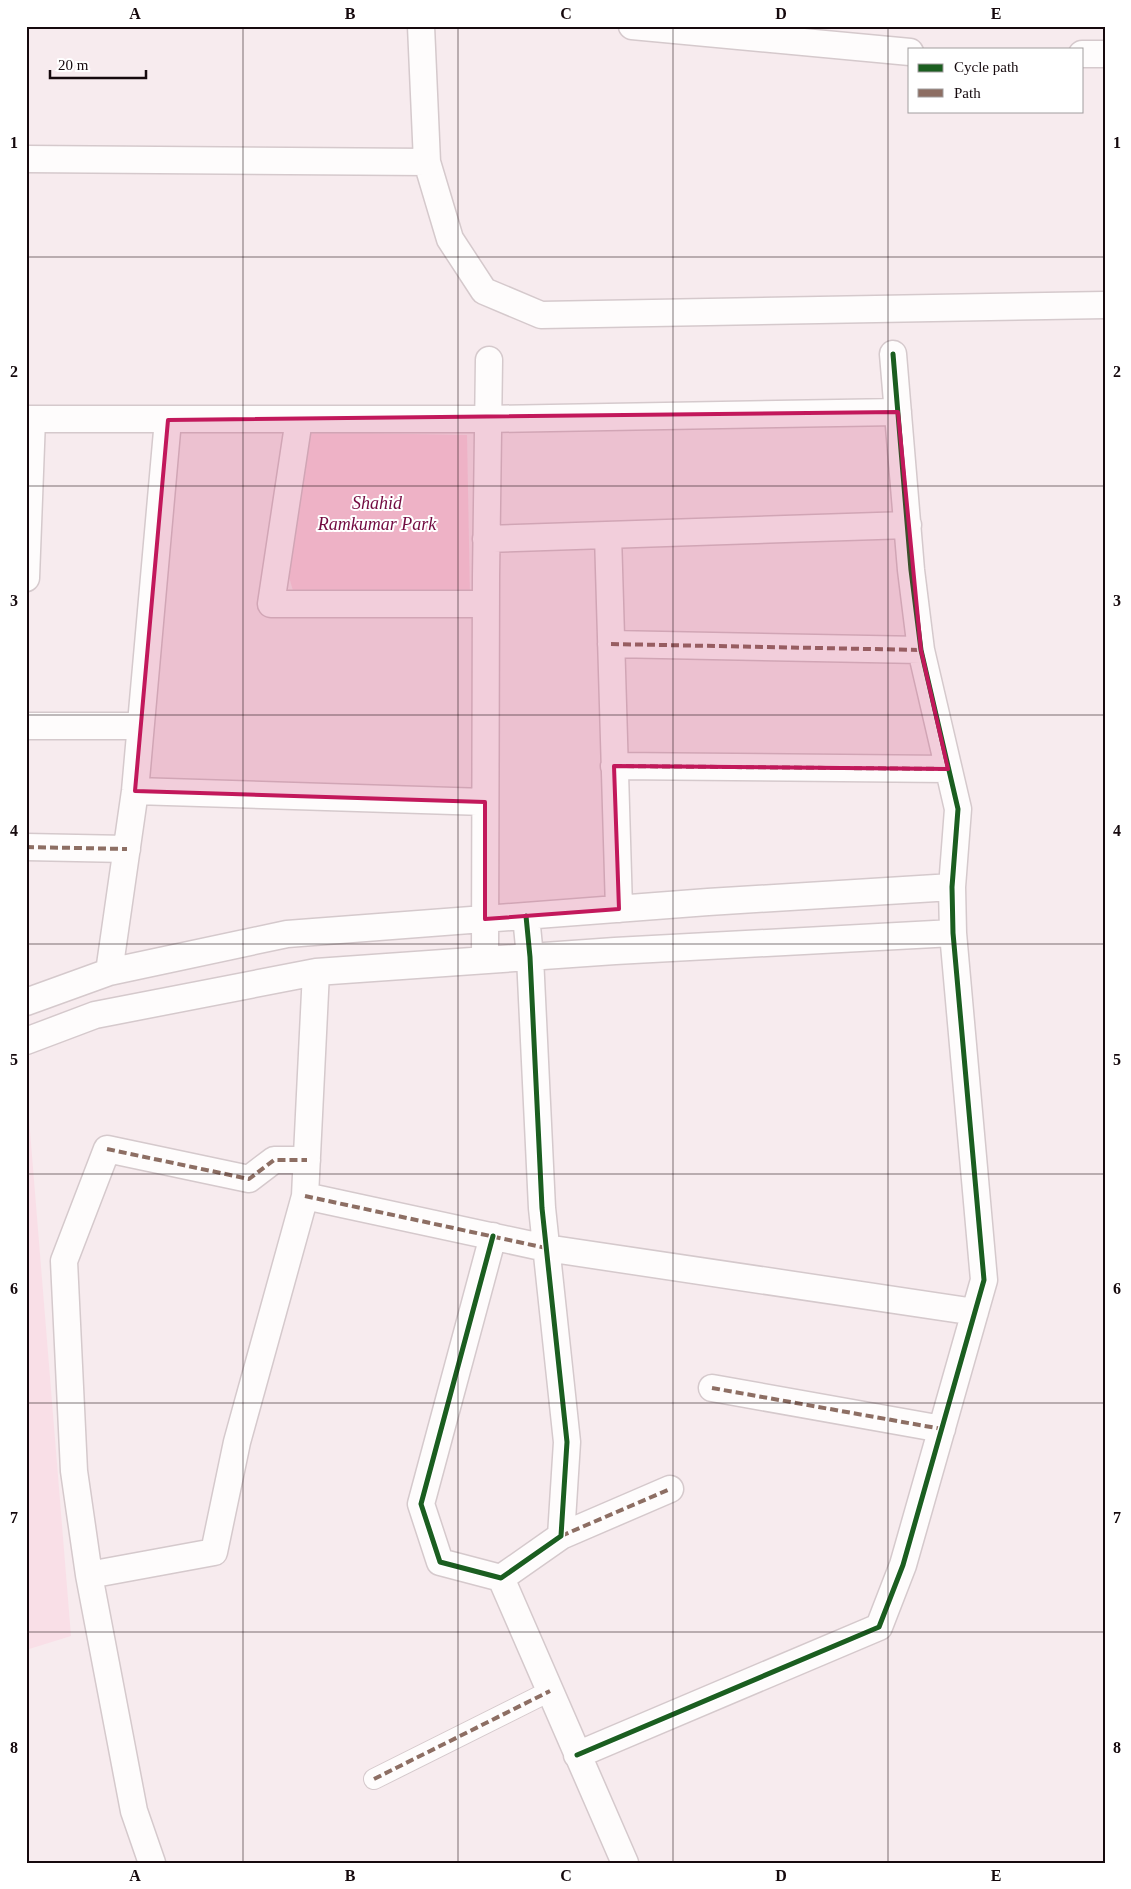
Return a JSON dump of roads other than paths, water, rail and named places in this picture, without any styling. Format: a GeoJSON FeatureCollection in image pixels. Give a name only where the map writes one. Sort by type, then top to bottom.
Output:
{"type":"FeatureCollection","features":[{"type":"Feature","properties":{"kind":"street"},"geometry":{"type":"LineString","coordinates":[[421,26],[427,162],[450,239],[484,291],[541,315],[1105,305]]}},
{"type":"Feature","properties":{"kind":"street"},"geometry":{"type":"LineString","coordinates":[[632,26],[908,52]]}},
{"type":"Feature","properties":{"kind":"street"},"geometry":{"type":"LineString","coordinates":[[1084,54],[1105,54]]}},
{"type":"Feature","properties":{"kind":"street"},"geometry":{"type":"LineString","coordinates":[[26,159],[427,162]]}},
{"type":"Feature","properties":{"kind":"street"},"geometry":{"type":"LineString","coordinates":[[577,1755],[879,1627],[903,1565],[984,1280],[953,933],[952,887],[958,809],[921,650],[908,525],[894,354]]}},
{"type":"Feature","properties":{"kind":"street"},"geometry":{"type":"LineString","coordinates":[[485,960],[486,539],[489,360]]}},
{"type":"Feature","properties":{"kind":"street"},"geometry":{"type":"LineString","coordinates":[[26,578],[29,419],[488,419],[898,412]]}},
{"type":"Feature","properties":{"kind":"street"},"geometry":{"type":"LineString","coordinates":[[299,419],[271,604],[486,604]]}},
{"type":"Feature","properties":{"kind":"street"},"geometry":{"type":"LineString","coordinates":[[109,972],[135,791],[168,420]]}},
{"type":"Feature","properties":{"kind":"street"},"geometry":{"type":"LineString","coordinates":[[486,539],[908,525]]}},
{"type":"Feature","properties":{"kind":"street"},"geometry":{"type":"LineString","coordinates":[[608,535],[619,909]]}},
{"type":"Feature","properties":{"kind":"street"},"geometry":{"type":"LineString","coordinates":[[611,644],[921,650]]}},
{"type":"Feature","properties":{"kind":"street"},"geometry":{"type":"LineString","coordinates":[[26,726],[140,726]]}},
{"type":"Feature","properties":{"kind":"street"},"geometry":{"type":"LineString","coordinates":[[614,766],[948,769]]}},
{"type":"Feature","properties":{"kind":"street"},"geometry":{"type":"LineString","coordinates":[[135,791],[485,802]]}},
{"type":"Feature","properties":{"kind":"street"},"geometry":{"type":"LineString","coordinates":[[26,847],[127,849]]}},
{"type":"Feature","properties":{"kind":"street"},"geometry":{"type":"LineString","coordinates":[[26,1002],[109,972],[287,934],[619,909],[952,887]]}},
{"type":"Feature","properties":{"kind":"street"},"geometry":{"type":"LineString","coordinates":[[526,916],[530,957],[542,1208],[567,1442],[560,1536]]}},
{"type":"Feature","properties":{"kind":"street"},"geometry":{"type":"LineString","coordinates":[[26,1041],[95,1015],[316,972],[530,957],[953,933]]}},
{"type":"Feature","properties":{"kind":"street"},"geometry":{"type":"LineString","coordinates":[[89,1575],[214,1552],[236,1442],[306,1196],[316,972]]}},
{"type":"Feature","properties":{"kind":"street"},"geometry":{"type":"LineString","coordinates":[[152,1863],[134,1811],[89,1575],[74,1471],[64,1261],[107,1149],[249,1179],[274,1160],[307,1160]]}},
{"type":"Feature","properties":{"kind":"street"},"geometry":{"type":"LineString","coordinates":[[306,1196],[546,1248],[975,1312]]}},
{"type":"Feature","properties":{"kind":"street"},"geometry":{"type":"LineString","coordinates":[[494,1236],[421,1504],[440,1562],[501,1578]]}},
{"type":"Feature","properties":{"kind":"street"},"geometry":{"type":"LineString","coordinates":[[712,1388],[942,1429]]}},
{"type":"Feature","properties":{"kind":"street"},"geometry":{"type":"LineString","coordinates":[[501,1578],[560,1536],[670,1489]]}},
{"type":"Feature","properties":{"kind":"street"},"geometry":{"type":"LineString","coordinates":[[501,1578],[624,1863]]}},
{"type":"Feature","properties":{"kind":"street"},"geometry":{"type":"LineString","coordinates":[[374,1779],[550,1691]]}},
{"type":"Feature","properties":{"kind":"park label","name":"Shahid Ramkumar Park"},"geometry":{"type":"Point","coordinates":[377,513]}}]}
